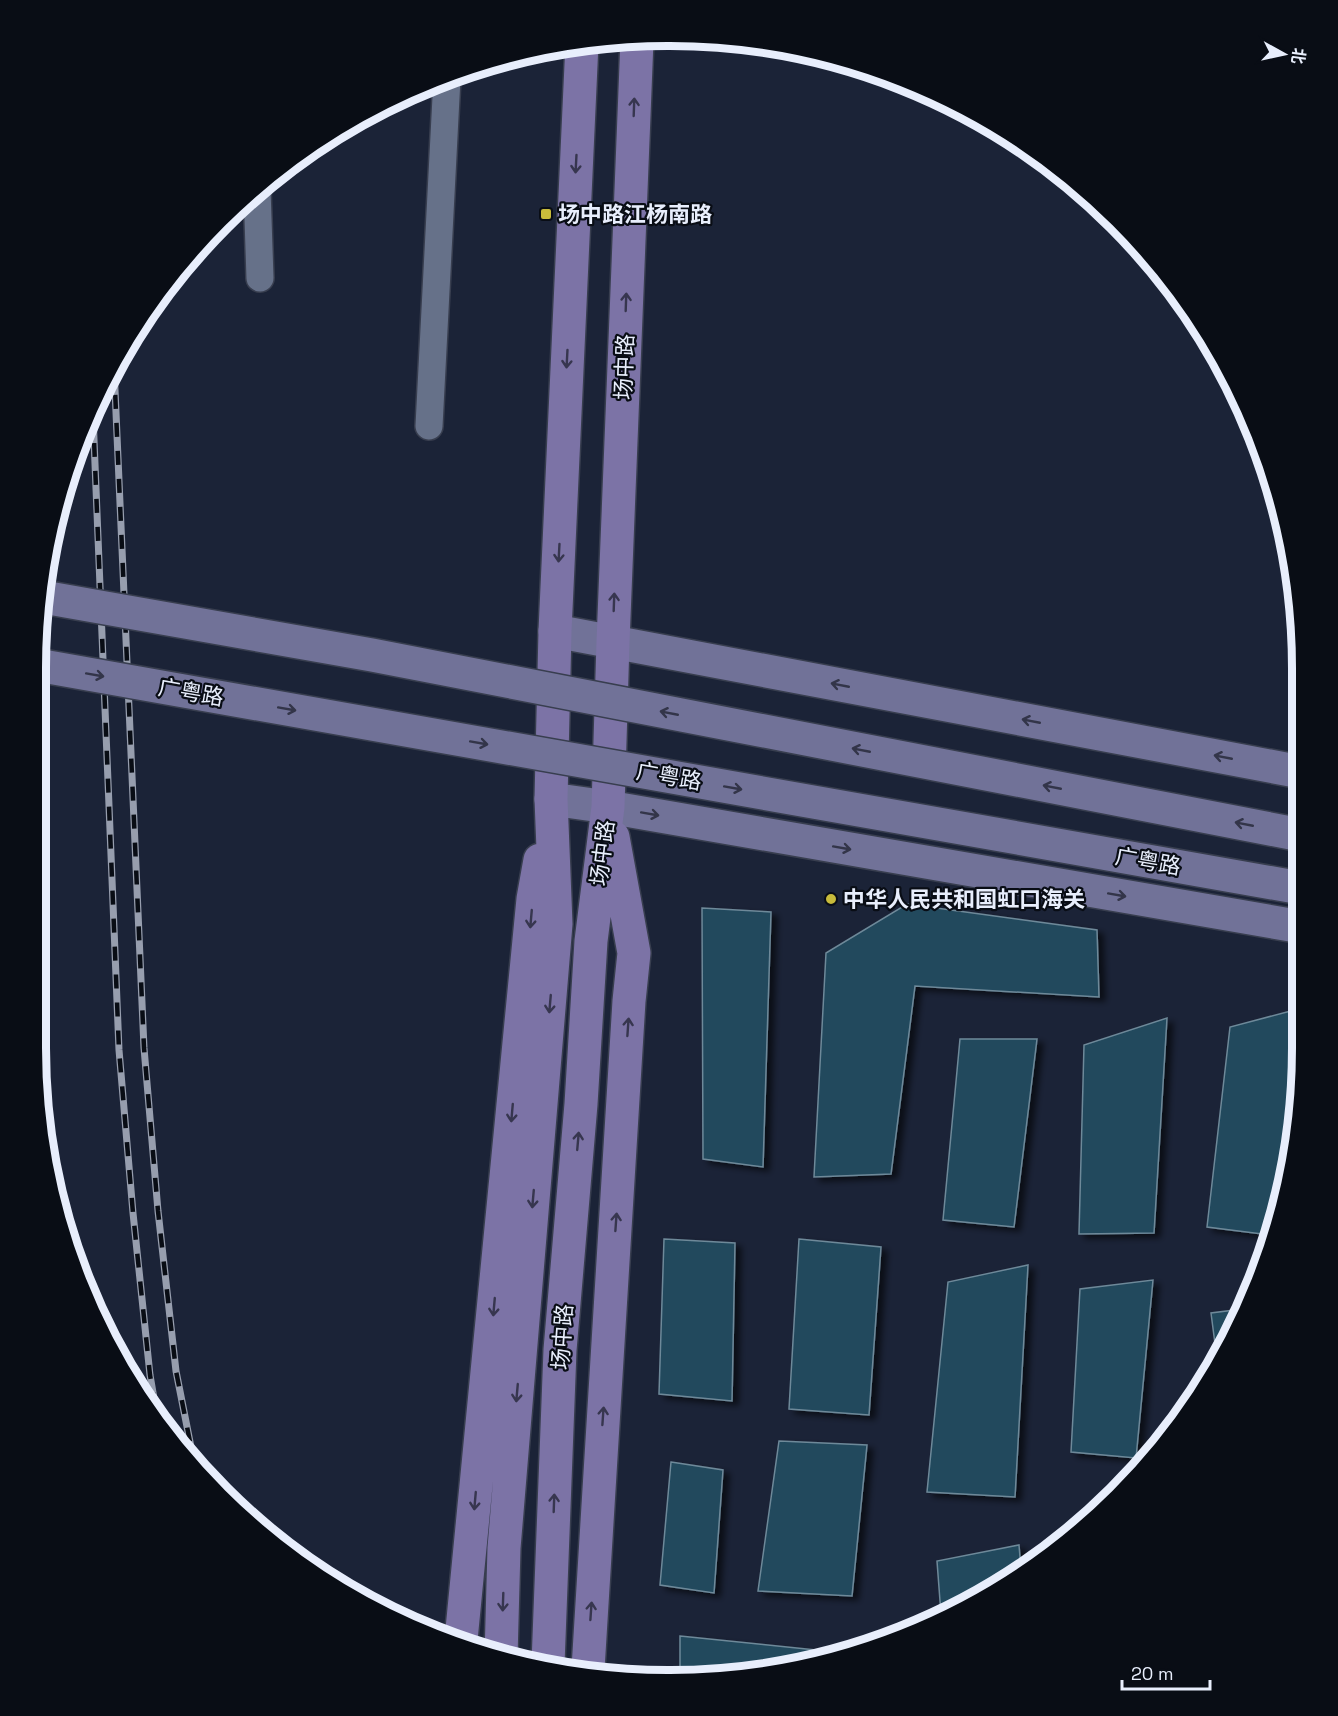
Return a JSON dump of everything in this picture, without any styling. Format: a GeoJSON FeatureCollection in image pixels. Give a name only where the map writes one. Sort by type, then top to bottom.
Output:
{"type":"FeatureCollection","features":[{"type":"Feature","properties":{"kind":"main road","name":"场中路"},"geometry":{"type":"LineString","coordinates":[[548,1658],[560,1350],[581,1104],[591,941],[608,807],[637,48]]}},
{"type":"Feature","properties":{"kind":"main road","name":"场中路"},"geometry":{"type":"LineString","coordinates":[[501,1646],[504,1548],[556,924],[551,799],[555,631],[581,53]]}},
{"type":"Feature","properties":{"kind":"main road"},"geometry":{"type":"LineString","coordinates":[[51,598],[372,655],[1292,833]]}},
{"type":"Feature","properties":{"kind":"main road"},"geometry":{"type":"LineString","coordinates":[[555,631],[1292,770]]}},
{"type":"Feature","properties":{"kind":"main road","name":"广粤路"},"geometry":{"type":"LineString","coordinates":[[46,667],[1292,886]]}},
{"type":"Feature","properties":{"kind":"main road","name":"场中路"},"geometry":{"type":"LineString","coordinates":[[462,1633],[533,900],[551,799]]}},
{"type":"Feature","properties":{"kind":"main road","name":"广粤路"},"geometry":{"type":"LineString","coordinates":[[551,799],[1292,925]]}},
{"type":"Feature","properties":{"kind":"main road"},"geometry":{"type":"LineString","coordinates":[[588,1664],[629,1001],[634,953],[608,807]]}},
{"type":"Feature","properties":{"kind":"street"},"geometry":{"type":"LineString","coordinates":[[429,426],[446,88]]}},
{"type":"Feature","properties":{"kind":"street"},"geometry":{"type":"LineString","coordinates":[[257,202],[260,278]]}},
{"type":"Feature","properties":{"kind":"building"},"geometry":{"type":"Polygon","coordinates":[[[907,904],[1097,930],[1099,997],[915,986],[891,1174],[814,1177],[826,953],[907,904]]]}},
{"type":"Feature","properties":{"kind":"building"},"geometry":{"type":"Polygon","coordinates":[[[702,908],[771,912],[763,1167],[703,1159],[702,908]]]}},
{"type":"Feature","properties":{"kind":"building"},"geometry":{"type":"Polygon","coordinates":[[[1292,1011],[1290,1088],[1286,1128],[1280,1168],[1262,1234],[1207,1227],[1230,1027],[1292,1011]]]}},
{"type":"Feature","properties":{"kind":"building"},"geometry":{"type":"Polygon","coordinates":[[[1167,1018],[1154,1233],[1079,1234],[1084,1045],[1167,1018]]]}},
{"type":"Feature","properties":{"kind":"building"},"geometry":{"type":"Polygon","coordinates":[[[960,1039],[1037,1039],[1014,1227],[943,1220],[960,1039]]]}},
{"type":"Feature","properties":{"kind":"building"},"geometry":{"type":"Polygon","coordinates":[[[664,1239],[735,1243],[732,1401],[659,1394],[664,1239]]]}},
{"type":"Feature","properties":{"kind":"building"},"geometry":{"type":"Polygon","coordinates":[[[799,1239],[881,1247],[869,1415],[789,1409],[799,1239]]]}},
{"type":"Feature","properties":{"kind":"building"},"geometry":{"type":"Polygon","coordinates":[[[1028,1265],[1015,1497],[927,1492],[948,1282],[1028,1265]]]}},
{"type":"Feature","properties":{"kind":"building"},"geometry":{"type":"Polygon","coordinates":[[[1153,1280],[1136,1458],[1071,1452],[1080,1289],[1153,1280]]]}},
{"type":"Feature","properties":{"kind":"building"},"geometry":{"type":"Polygon","coordinates":[[[1232,1310],[1215,1345],[1211,1313],[1232,1310]]]}},
{"type":"Feature","properties":{"kind":"building"},"geometry":{"type":"Polygon","coordinates":[[[779,1441],[867,1445],[852,1596],[758,1591],[779,1441]]]}},
{"type":"Feature","properties":{"kind":"building"},"geometry":{"type":"Polygon","coordinates":[[[671,1462],[723,1470],[714,1593],[660,1585],[671,1462]]]}},
{"type":"Feature","properties":{"kind":"building"},"geometry":{"type":"Polygon","coordinates":[[[1019,1545],[1020,1561],[940,1607],[937,1561],[1019,1545]]]}},
{"type":"Feature","properties":{"kind":"building"},"geometry":{"type":"Polygon","coordinates":[[[680,1636],[820,1650],[750,1664],[680,1669],[680,1636]]]}},
{"type":"Feature","properties":{"kind":"railway"},"geometry":{"type":"LineString","coordinates":[[115,387],[144,1048],[158,1211],[176,1371],[191,1445]]}},
{"type":"Feature","properties":{"kind":"railway"},"geometry":{"type":"LineString","coordinates":[[94,432],[119,1050],[133,1213],[154,1397]]}},
{"type":"Feature","properties":{"kind":"place","name":"场中路江杨南路"},"geometry":{"type":"Point","coordinates":[546,214]}},
{"type":"Feature","properties":{"kind":"place","name":"中华人民共和国虹口海关"},"geometry":{"type":"Point","coordinates":[831,899]}}]}
